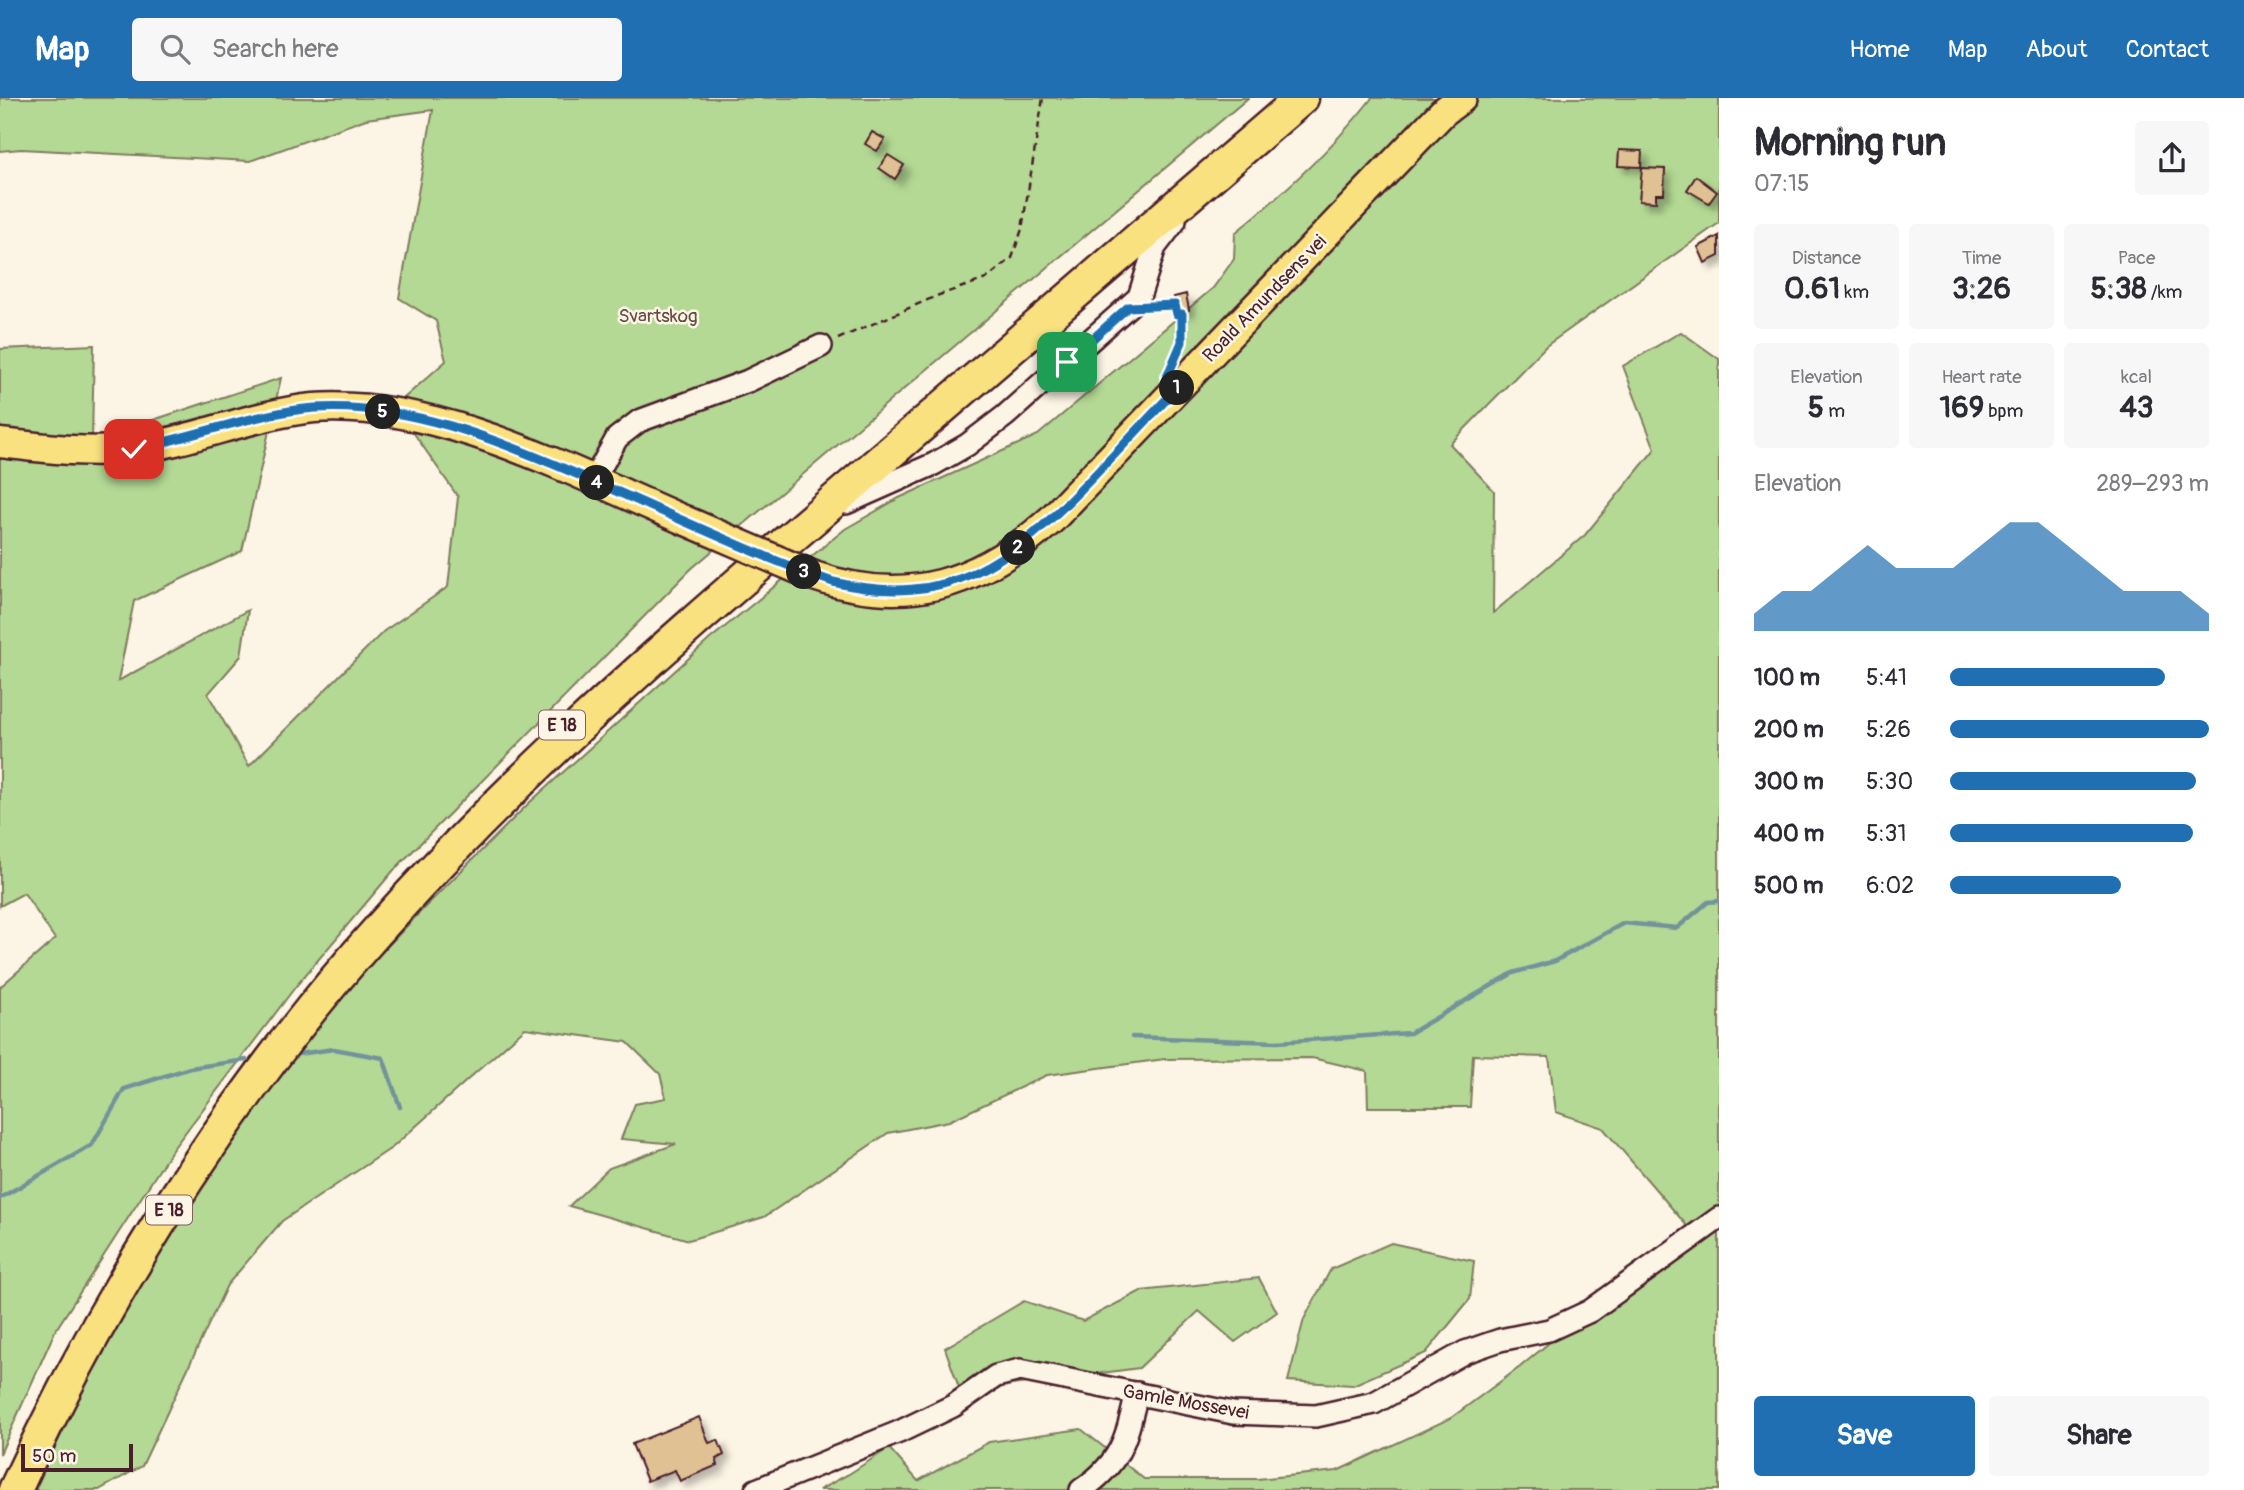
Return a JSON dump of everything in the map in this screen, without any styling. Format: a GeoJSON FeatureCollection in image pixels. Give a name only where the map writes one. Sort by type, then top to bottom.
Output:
{"type":"FeatureCollection","features":[{"type":"Feature","properties":{"kind":"highway","name":"E 18"},"geometry":{"type":"LineString","coordinates":[[1,1490],[109,1280],[190,1153],[303,1001],[409,878],[560,727],[695,605],[1281,98]]}},
{"type":"Feature","properties":{"kind":"highway","name":"E 18"},"geometry":{"type":"LineString","coordinates":[[15,1490],[51,1414],[157,1227],[254,1084],[312,1008],[421,883],[527,774],[812,519],[1302,98]]}},
{"type":"Feature","properties":{"kind":"main road","name":"Roald Amundsens vei"},"geometry":{"type":"LineString","coordinates":[[0,443],[81,451],[134,449],[287,412],[342,408],[397,414],[456,428],[593,481],[814,576],[858,588],[901,591],[962,579],[996,563],[1052,519],[1443,112],[1462,98]]}},
{"type":"Feature","properties":{"kind":"street"},"geometry":{"type":"LineString","coordinates":[[812,519],[934,464],[1005,416],[1139,297],[1155,247],[1224,165]]}},
{"type":"Feature","properties":{"kind":"street"},"geometry":{"type":"LineString","coordinates":[[593,481],[617,438],[639,421],[748,381],[821,346]]}},
{"type":"Feature","properties":{"kind":"street","name":"Gamle Mossevei"},"geometry":{"type":"LineString","coordinates":[[756,1490],[953,1406],[1005,1371],[1020,1370],[1233,1413],[1316,1416],[1374,1403],[1465,1352],[1500,1340],[1549,1330],[1591,1311],[1719,1218]]}},
{"type":"Feature","properties":{"kind":"street"},"geometry":{"type":"LineString","coordinates":[[1081,1490],[1108,1471],[1117,1458],[1137,1393]]}},
{"type":"Feature","properties":{"kind":"path"},"geometry":{"type":"LineString","coordinates":[[821,346],[939,295],[986,279],[1012,258],[1022,229],[1043,98]]}},
{"type":"Feature","properties":{"kind":"path"},"geometry":{"type":"LineString","coordinates":[[1128,307],[1175,305],[1177,314],[1182,314],[1182,342],[1167,377],[1177,388]]}},
{"type":"Feature","properties":{"kind":"green space","name":"Svartskog"},"geometry":{"type":"Polygon","coordinates":[[[0,98],[1248,98],[691,569],[393,871],[296,986],[172,1150],[55,1331],[0,1454],[0,987],[55,939],[24,893],[0,906],[0,349],[94,345],[92,440],[281,378],[242,551],[134,601],[118,681],[248,610],[241,656],[208,694],[249,766],[384,631],[448,587],[458,497],[395,406],[446,361],[436,321],[399,298],[433,110],[366,119],[250,161],[21,149],[0,151],[0,98]]]}},
{"type":"Feature","properties":{"kind":"green space"},"geometry":{"type":"Polygon","coordinates":[[[1372,98],[1719,98],[1719,223],[1546,346],[1450,444],[1494,491],[1493,613],[1585,535],[1655,449],[1623,366],[1681,332],[1719,359],[1719,1490],[819,1490],[889,1448],[918,1481],[989,1442],[1081,1429],[1144,1479],[1257,1479],[1337,1471],[1451,1418],[1520,1367],[1688,1227],[1603,1128],[1556,1112],[1549,1057],[1473,1055],[1470,1107],[1368,1107],[1367,1071],[1312,1058],[1165,1059],[1047,1075],[949,1121],[888,1133],[764,1217],[689,1240],[569,1206],[609,1168],[676,1144],[621,1139],[635,1104],[666,1098],[660,1074],[627,1042],[525,1028],[393,1147],[282,1221],[227,1285],[142,1466],[99,1490],[35,1490],[102,1347],[209,1173],[324,1013],[424,908],[528,804],[710,639],[845,529],[899,498],[1038,435],[1213,288],[1234,259],[1235,233],[1307,169],[1341,135],[1372,98]]]}},
{"type":"Feature","properties":{"kind":"green space"},"geometry":{"type":"Polygon","coordinates":[[[1391,1243],[1474,1261],[1470,1299],[1426,1353],[1353,1385],[1288,1381],[1304,1319],[1331,1269],[1391,1243]]]}},
{"type":"Feature","properties":{"kind":"green space"},"geometry":{"type":"Polygon","coordinates":[[[1259,1278],[1277,1312],[1235,1342],[1199,1311],[1139,1368],[1012,1385],[962,1396],[945,1348],[1024,1301],[1083,1321],[1141,1291],[1259,1278]]]}},
{"type":"Feature","properties":{"kind":"building"},"geometry":{"type":"Polygon","coordinates":[[[872,132],[885,139],[877,151],[865,144],[872,132]]]}},
{"type":"Feature","properties":{"kind":"building"},"geometry":{"type":"Polygon","coordinates":[[[1619,150],[1642,151],[1641,167],[1618,166],[1619,150]]]}},
{"type":"Feature","properties":{"kind":"building"},"geometry":{"type":"Polygon","coordinates":[[[888,155],[904,165],[895,179],[879,168],[888,155]]]}},
{"type":"Feature","properties":{"kind":"building"},"geometry":{"type":"Polygon","coordinates":[[[1642,168],[1665,169],[1664,194],[1656,194],[1656,202],[1639,201],[1642,168]]]}},
{"type":"Feature","properties":{"kind":"building"},"geometry":{"type":"Polygon","coordinates":[[[1696,176],[1717,192],[1709,203],[1687,190],[1696,176]]]}},
{"type":"Feature","properties":{"kind":"building"},"geometry":{"type":"Polygon","coordinates":[[[1719,236],[1719,256],[1705,263],[1698,247],[1719,236]]]}},
{"type":"Feature","properties":{"kind":"building"},"geometry":{"type":"Polygon","coordinates":[[[1186,294],[1189,310],[1178,312],[1174,297],[1186,294]]]}},
{"type":"Feature","properties":{"kind":"building"},"geometry":{"type":"Polygon","coordinates":[[[699,1417],[709,1443],[718,1440],[724,1455],[716,1459],[718,1465],[680,1481],[675,1470],[647,1481],[632,1444],[699,1417]]]}},
{"type":"Feature","properties":{"kind":"waterway"},"geometry":{"type":"LineString","coordinates":[[1132,1037],[1277,1042],[1410,1033],[1513,973],[1555,961],[1624,923],[1677,928],[1708,902],[1719,901]]}},
{"type":"Feature","properties":{"kind":"waterway"},"geometry":{"type":"LineString","coordinates":[[291,1055],[334,1049],[383,1058],[400,1107]]}},
{"type":"Feature","properties":{"kind":"waterway"},"geometry":{"type":"LineString","coordinates":[[0,1198],[92,1145],[124,1089],[190,1068],[246,1060]]}},
{"type":"Feature","properties":{"kind":"route"},"geometry":{"type":"LineString","coordinates":[[134,449],[287,412],[316,408],[397,414],[456,428],[524,453],[780,563],[833,582],[858,588],[901,591],[962,579],[996,563],[1015,551],[1052,519],[1177,388],[1167,377],[1185,331],[1182,314],[1177,314],[1175,305],[1149,309],[1128,307],[1067,362]]}}]}
